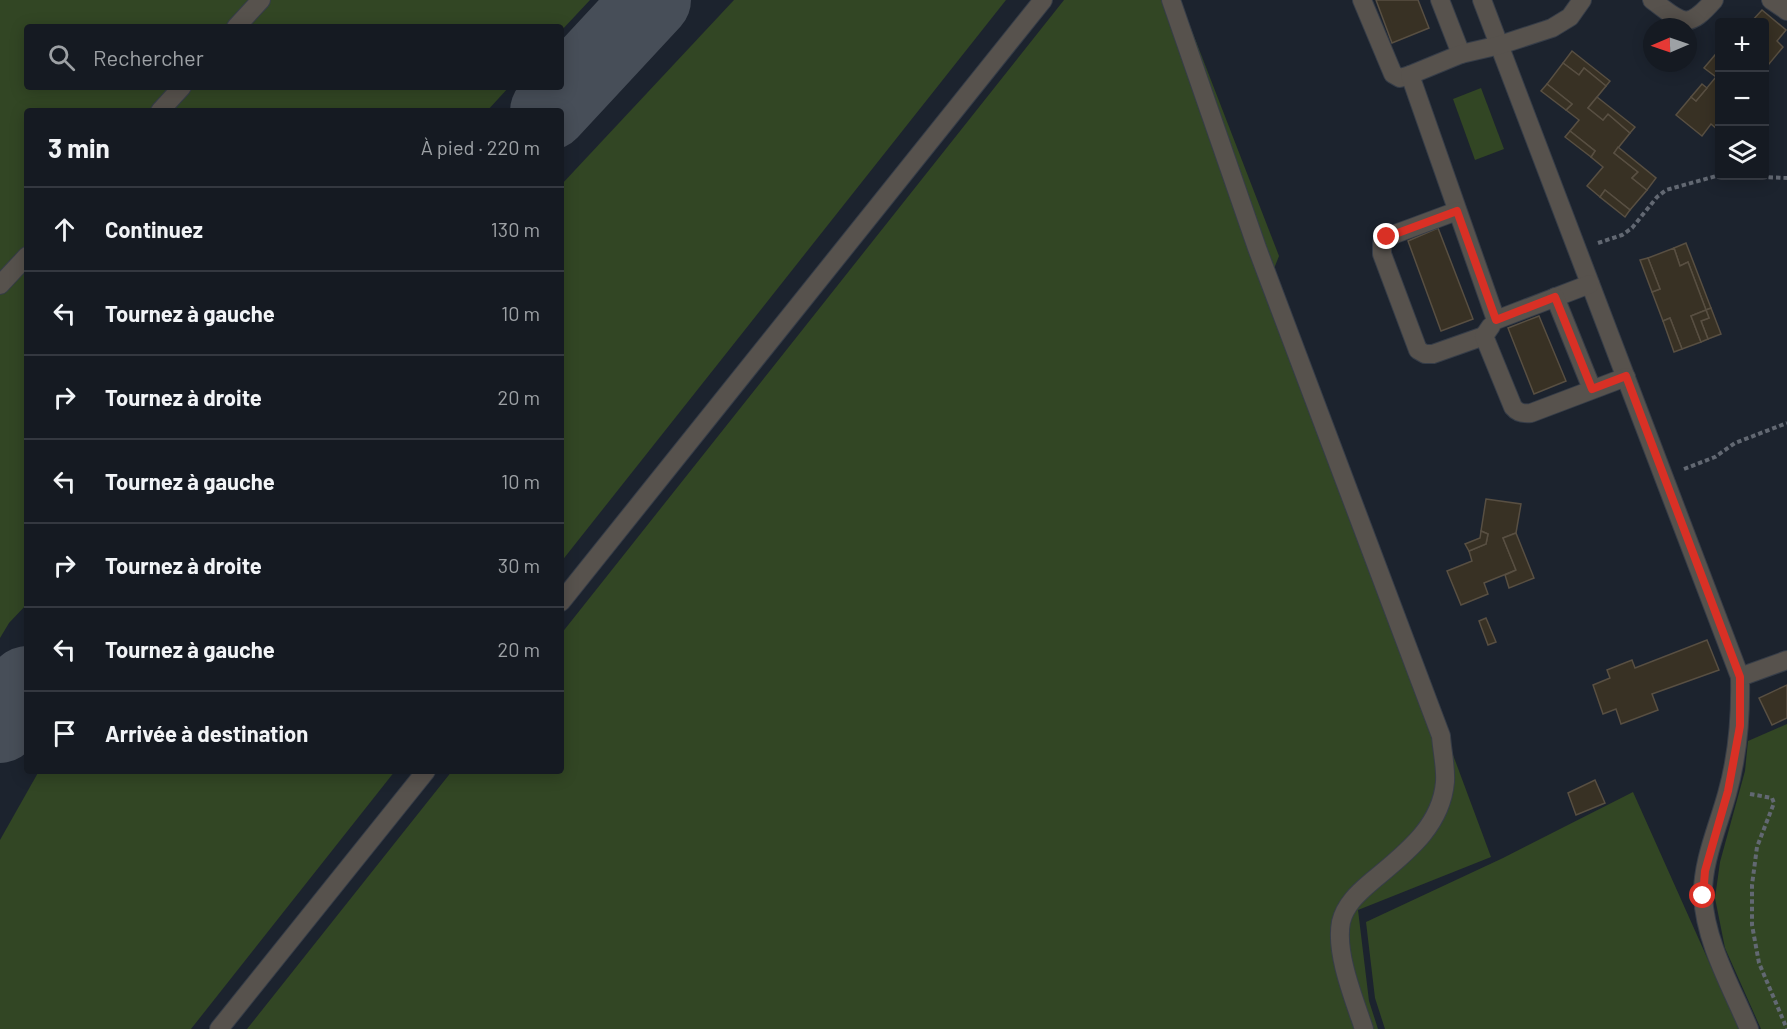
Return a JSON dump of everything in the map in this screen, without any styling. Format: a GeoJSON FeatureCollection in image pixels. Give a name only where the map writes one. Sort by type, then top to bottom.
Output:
{"type":"FeatureCollection","features":[{"type":"Feature","properties":{"kind":"street"},"geometry":{"type":"LineString","coordinates":[[239,24],[261,0]]}},
{"type":"Feature","properties":{"kind":"street"},"geometry":{"type":"LineString","coordinates":[[564,598],[1043,0]]}},
{"type":"Feature","properties":{"kind":"street"},"geometry":{"type":"LineString","coordinates":[[1171,0],[1257,248],[1441,736],[1445,782],[1436,815],[1414,846],[1354,896],[1341,920],[1340,941],[1347,978],[1364,1029]]}},
{"type":"Feature","properties":{"kind":"street"},"geometry":{"type":"LineString","coordinates":[[1362,0],[1393,74],[1400,78],[1461,54],[1500,45],[1561,24],[1570,17],[1582,0]]}},
{"type":"Feature","properties":{"kind":"street"},"geometry":{"type":"LineString","coordinates":[[1440,0],[1461,54]]}},
{"type":"Feature","properties":{"kind":"street"},"geometry":{"type":"LineString","coordinates":[[1482,0],[1740,677],[1740,726],[1728,791],[1705,871],[1703,896],[1712,942],[1749,1029]]}},
{"type":"Feature","properties":{"kind":"street"},"geometry":{"type":"LineString","coordinates":[[1652,0],[1679,19],[1687,21],[1701,15],[1714,0]]}},
{"type":"Feature","properties":{"kind":"street"},"geometry":{"type":"LineString","coordinates":[[1772,0],[1787,11]]}},
{"type":"Feature","properties":{"kind":"street"},"geometry":{"type":"LineString","coordinates":[[1410,75],[1496,320]]}},
{"type":"Feature","properties":{"kind":"street"},"geometry":{"type":"LineString","coordinates":[[163,108],[179,90]]}},
{"type":"Feature","properties":{"kind":"street"},"geometry":{"type":"LineString","coordinates":[[1457,211],[1387,237],[1382,243],[1382,254],[1418,350],[1425,354],[1433,354],[1484,336],[1496,320],[1590,284]]}},
{"type":"Feature","properties":{"kind":"street"},"geometry":{"type":"LineString","coordinates":[[0,285],[24,259]]}},
{"type":"Feature","properties":{"kind":"street"},"geometry":{"type":"LineString","coordinates":[[1555,297],[1592,389]]}},
{"type":"Feature","properties":{"kind":"street"},"geometry":{"type":"LineString","coordinates":[[1484,336],[1513,407],[1524,414],[1626,376]]}},
{"type":"Feature","properties":{"kind":"street"},"geometry":{"type":"LineString","coordinates":[[1740,677],[1787,660]]}},
{"type":"Feature","properties":{"kind":"street"},"geometry":{"type":"LineString","coordinates":[[219,1029],[424,774]]}},
{"type":"Feature","properties":{"kind":"path"},"geometry":{"type":"LineString","coordinates":[[1578,250],[1622,235],[1632,228],[1657,197],[1666,190],[1715,176]]}},
{"type":"Feature","properties":{"kind":"path"},"geometry":{"type":"LineString","coordinates":[[1769,177],[1787,178]]}},
{"type":"Feature","properties":{"kind":"path"},"geometry":{"type":"LineString","coordinates":[[1664,476],[1715,457],[1735,443],[1787,423]]}},
{"type":"Feature","properties":{"kind":"path"},"geometry":{"type":"LineString","coordinates":[[1728,791],[1772,798],[1774,803],[1757,847],[1752,885],[1752,925],[1760,963],[1786,1029]]}},
{"type":"Feature","properties":{"kind":"green space"},"geometry":{"type":"Polygon","coordinates":[[[0,0],[590,0],[564,28],[564,24],[24,24],[24,90],[506,90],[490,108],[24,108],[24,607],[9,623],[0,638],[0,0]]]}},
{"type":"Feature","properties":{"kind":"green space"},"geometry":{"type":"Polygon","coordinates":[[[734,0],[1006,0],[564,558],[564,182],[734,0]]]}},
{"type":"Feature","properties":{"kind":"green space"},"geometry":{"type":"Polygon","coordinates":[[[1064,0],[1180,0],[1279,256],[1273,271],[1491,857],[1358,910],[1369,1001],[1378,1029],[247,1029],[450,774],[564,774],[564,630],[1064,0]]]}},
{"type":"Feature","properties":{"kind":"green space"},"geometry":{"type":"Polygon","coordinates":[[[1481,88],[1504,149],[1475,160],[1453,99],[1481,88]]]}},
{"type":"Feature","properties":{"kind":"green space"},"geometry":{"type":"Polygon","coordinates":[[[1787,724],[1787,1029],[1761,1029],[1725,948],[1715,898],[1720,862],[1745,771],[1748,741],[1787,724]]]}},
{"type":"Feature","properties":{"kind":"green space"},"geometry":{"type":"Polygon","coordinates":[[[37,774],[393,774],[191,1029],[0,1029],[0,840],[37,774]]]}},
{"type":"Feature","properties":{"kind":"green space"},"geometry":{"type":"Polygon","coordinates":[[[1633,792],[1739,1029],[1385,1029],[1375,998],[1366,922],[1503,858],[1633,792]]]}},
{"type":"Feature","properties":{"kind":"building"},"geometry":{"type":"Polygon","coordinates":[[[1376,0],[1418,0],[1429,28],[1392,43],[1376,0]]]}},
{"type":"Feature","properties":{"kind":"building"},"geometry":{"type":"Polygon","coordinates":[[[1762,10],[1786,30],[1777,41],[1783,47],[1769,64],[1769,18],[1755,18],[1762,10]]]}},
{"type":"Feature","properties":{"kind":"building"},"geometry":{"type":"Polygon","coordinates":[[[1572,51],[1610,81],[1606,86],[1584,68],[1579,75],[1563,63],[1572,51]]]}},
{"type":"Feature","properties":{"kind":"building"},"geometry":{"type":"Polygon","coordinates":[[[1715,55],[1715,76],[1704,68],[1715,55]]]}},
{"type":"Feature","properties":{"kind":"building"},"geometry":{"type":"Polygon","coordinates":[[[1563,63],[1579,75],[1584,68],[1606,86],[1588,108],[1603,120],[1608,114],[1630,133],[1614,153],[1638,172],[1632,178],[1647,190],[1630,210],[1605,190],[1600,197],[1587,186],[1603,167],[1591,157],[1595,151],[1570,131],[1579,120],[1566,110],[1572,104],[1547,84],[1563,63]]]}},
{"type":"Feature","properties":{"kind":"building"},"geometry":{"type":"Polygon","coordinates":[[[1715,78],[1715,127],[1711,124],[1702,136],[1676,115],[1691,97],[1696,101],[1715,78]]]}},
{"type":"Feature","properties":{"kind":"building"},"geometry":{"type":"Polygon","coordinates":[[[1547,84],[1572,104],[1566,110],[1541,91],[1547,84]]]}},
{"type":"Feature","properties":{"kind":"building"},"geometry":{"type":"Polygon","coordinates":[[[1702,84],[1707,88],[1696,101],[1691,97],[1702,84]]]}},
{"type":"Feature","properties":{"kind":"building"},"geometry":{"type":"Polygon","coordinates":[[[1597,97],[1635,127],[1630,133],[1608,114],[1603,120],[1588,108],[1597,97]]]}},
{"type":"Feature","properties":{"kind":"building"},"geometry":{"type":"Polygon","coordinates":[[[1570,131],[1595,151],[1591,157],[1565,137],[1570,131]]]}},
{"type":"Feature","properties":{"kind":"building"},"geometry":{"type":"Polygon","coordinates":[[[1618,147],[1656,178],[1647,190],[1632,178],[1638,172],[1614,153],[1618,147]]]}},
{"type":"Feature","properties":{"kind":"building"},"geometry":{"type":"Polygon","coordinates":[[[1605,190],[1630,210],[1625,217],[1600,197],[1605,190]]]}},
{"type":"Feature","properties":{"kind":"building"},"geometry":{"type":"Polygon","coordinates":[[[1438,228],[1473,319],[1441,331],[1408,241],[1438,228]]]}},
{"type":"Feature","properties":{"kind":"building"},"geometry":{"type":"Polygon","coordinates":[[[1686,243],[1711,308],[1706,310],[1688,262],[1680,266],[1674,248],[1686,243]]]}},
{"type":"Feature","properties":{"kind":"building"},"geometry":{"type":"Polygon","coordinates":[[[1674,248],[1680,266],[1688,262],[1706,310],[1691,316],[1701,342],[1682,349],[1670,318],[1663,321],[1652,292],[1660,289],[1648,258],[1674,248]]]}},
{"type":"Feature","properties":{"kind":"building"},"geometry":{"type":"Polygon","coordinates":[[[1648,258],[1660,289],[1652,292],[1640,260],[1648,258]]]}},
{"type":"Feature","properties":{"kind":"building"},"geometry":{"type":"Polygon","coordinates":[[[1711,308],[1721,334],[1708,339],[1701,321],[1709,318],[1706,310],[1711,308]]]}},
{"type":"Feature","properties":{"kind":"building"},"geometry":{"type":"Polygon","coordinates":[[[1706,310],[1709,318],[1701,321],[1708,339],[1701,342],[1691,316],[1706,310]]]}},
{"type":"Feature","properties":{"kind":"building"},"geometry":{"type":"Polygon","coordinates":[[[1539,316],[1566,381],[1534,394],[1508,328],[1539,316]]]}},
{"type":"Feature","properties":{"kind":"building"},"geometry":{"type":"Polygon","coordinates":[[[1670,318],[1682,349],[1674,352],[1663,321],[1670,318]]]}},
{"type":"Feature","properties":{"kind":"building"},"geometry":{"type":"Polygon","coordinates":[[[1486,499],[1521,504],[1516,533],[1503,538],[1516,570],[1484,583],[1488,594],[1461,605],[1447,571],[1472,561],[1469,551],[1486,544],[1488,534],[1481,531],[1486,499]]]}},
{"type":"Feature","properties":{"kind":"building"},"geometry":{"type":"Polygon","coordinates":[[[1481,531],[1488,534],[1486,544],[1469,551],[1465,544],[1480,538],[1481,531]]]}},
{"type":"Feature","properties":{"kind":"building"},"geometry":{"type":"Polygon","coordinates":[[[1516,533],[1534,578],[1509,588],[1505,575],[1516,570],[1503,538],[1516,533]]]}},
{"type":"Feature","properties":{"kind":"building"},"geometry":{"type":"Polygon","coordinates":[[[1486,618],[1496,642],[1488,645],[1479,621],[1486,618]]]}},
{"type":"Feature","properties":{"kind":"building"},"geometry":{"type":"Polygon","coordinates":[[[1707,640],[1719,670],[1652,694],[1658,710],[1621,724],[1616,709],[1603,714],[1593,685],[1610,678],[1607,670],[1632,660],[1635,668],[1707,640]]]}},
{"type":"Feature","properties":{"kind":"building"},"geometry":{"type":"Polygon","coordinates":[[[1787,685],[1787,718],[1772,725],[1759,698],[1787,685]]]}},
{"type":"Feature","properties":{"kind":"building"},"geometry":{"type":"Polygon","coordinates":[[[1595,780],[1605,803],[1576,815],[1568,793],[1595,780]]]}},
{"type":"Feature","properties":{"kind":"taxiway"},"geometry":{"type":"LineString","coordinates":[[552,108],[652,0]]}},
{"type":"Feature","properties":{"kind":"taxiway"},"geometry":{"type":"LineString","coordinates":[[0,724],[24,689]]}},
{"type":"Feature","properties":{"kind":"route"},"geometry":{"type":"LineString","coordinates":[[1387,237],[1457,211],[1496,320],[1555,297],[1592,389],[1626,376],[1740,677],[1740,726],[1728,791],[1705,871],[1703,896]]}}]}
